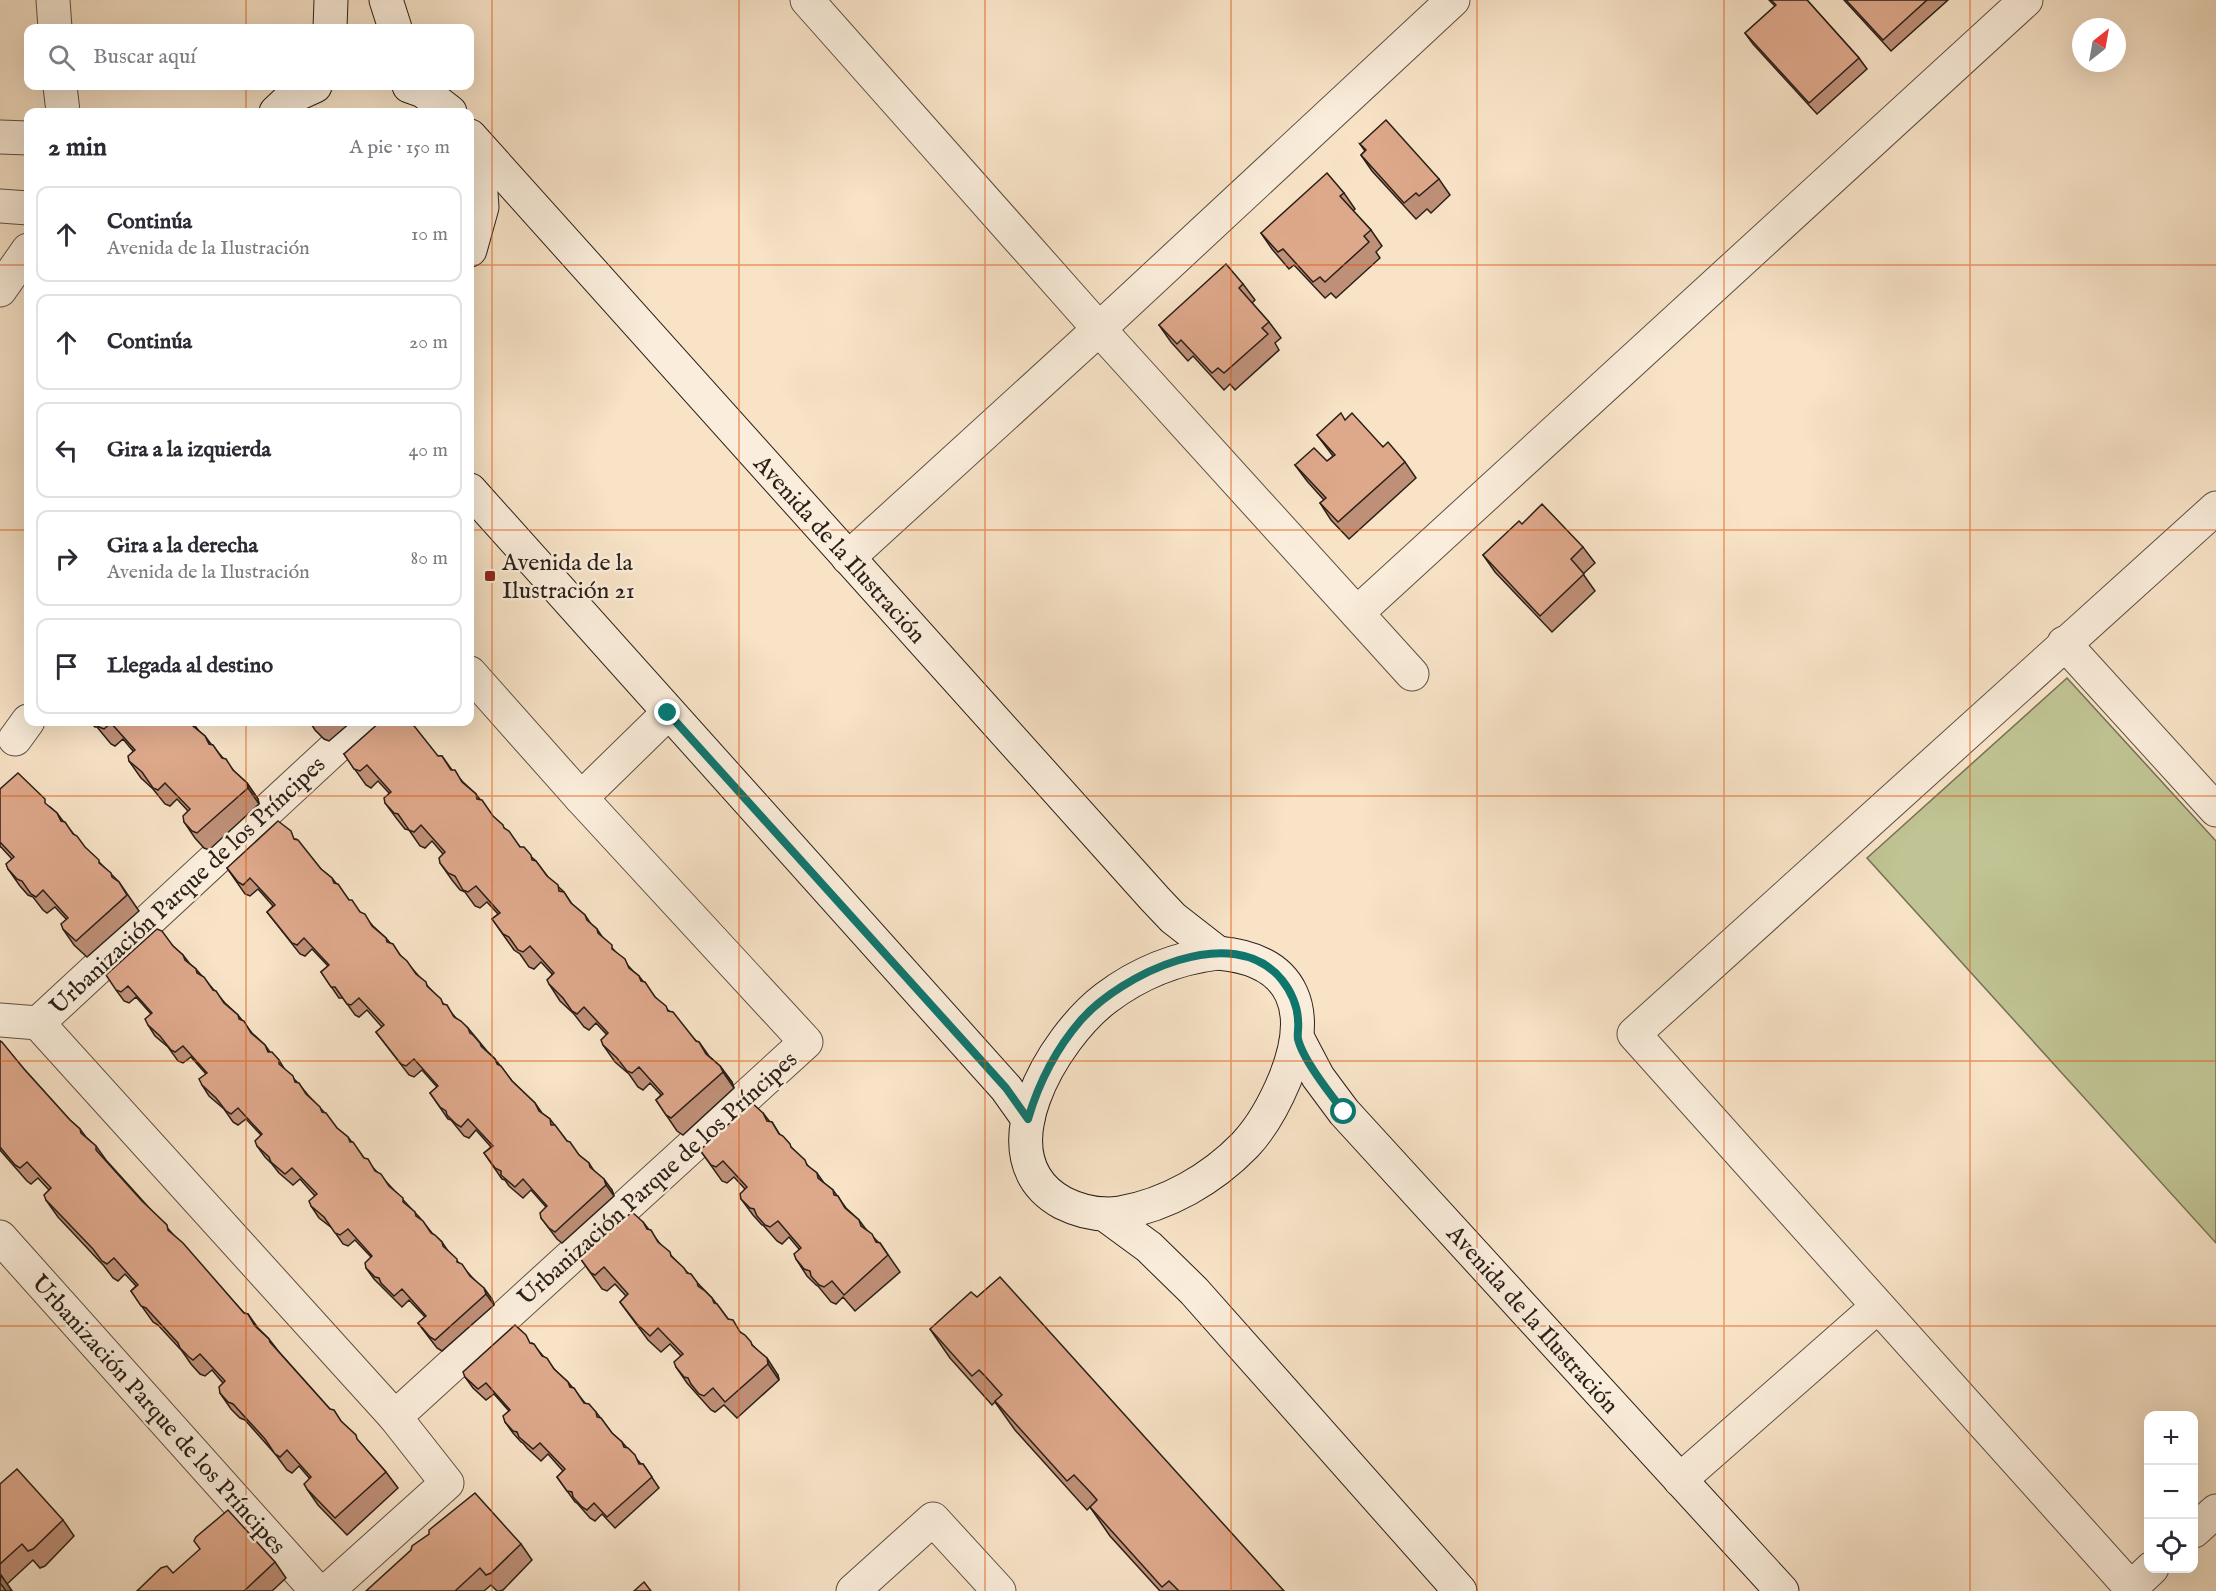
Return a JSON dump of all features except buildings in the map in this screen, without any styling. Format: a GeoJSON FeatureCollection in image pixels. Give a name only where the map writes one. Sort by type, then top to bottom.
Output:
{"type":"FeatureCollection","features":[{"type":"Feature","properties":{"kind":"street"},"geometry":{"type":"LineString","coordinates":[[53,0],[56,24]]}},
{"type":"Feature","properties":{"kind":"street"},"geometry":{"type":"LineString","coordinates":[[330,24],[331,0]]}},
{"type":"Feature","properties":{"kind":"street"},"geometry":{"type":"LineString","coordinates":[[386,0],[394,24]]}},
{"type":"Feature","properties":{"kind":"street"},"geometry":{"type":"LineString","coordinates":[[807,0],[1099,329],[1412,674]]}},
{"type":"Feature","properties":{"kind":"street"},"geometry":{"type":"LineString","coordinates":[[848,558],[1099,329],[1453,0]]}},
{"type":"Feature","properties":{"kind":"street"},"geometry":{"type":"LineString","coordinates":[[1357,613],[2026,0]]}},
{"type":"Feature","properties":{"kind":"street"},"geometry":{"type":"LineString","coordinates":[[60,90],[63,108]]}},
{"type":"Feature","properties":{"kind":"street"},"geometry":{"type":"LineString","coordinates":[[420,90],[445,108]]}},
{"type":"Feature","properties":{"kind":"street"},"geometry":{"type":"LineString","coordinates":[[431,90],[447,108]]}},
{"type":"Feature","properties":{"kind":"street"},"geometry":{"type":"LineString","coordinates":[[0,137],[24,138]]}},
{"type":"Feature","properties":{"kind":"street","name":"Avenida de la Ilustración"},"geometry":{"type":"LineString","coordinates":[[474,140],[1155,899],[1173,918],[1218,953]]}},
{"type":"Feature","properties":{"kind":"street"},"geometry":{"type":"LineString","coordinates":[[474,154],[479,166],[482,207],[474,236]]}},
{"type":"Feature","properties":{"kind":"street"},"geometry":{"type":"LineString","coordinates":[[0,206],[24,208]]}},
{"type":"Feature","properties":{"kind":"street"},"geometry":{"type":"LineString","coordinates":[[0,290],[24,256]]}},
{"type":"Feature","properties":{"kind":"street"},"geometry":{"type":"LineString","coordinates":[[474,495],[1006,1088],[1028,1119]]}},
{"type":"Feature","properties":{"kind":"street"},"geometry":{"type":"LineString","coordinates":[[2139,1582],[1877,1307],[1634,1034],[2216,508]]}},
{"type":"Feature","properties":{"kind":"street"},"geometry":{"type":"LineString","coordinates":[[2064,644],[2216,810]]}},
{"type":"Feature","properties":{"kind":"street","name":"Urbanización Parque de los Príncipes"},"geometry":{"type":"LineString","coordinates":[[395,1417],[806,1042],[581,798],[474,678]]}},
{"type":"Feature","properties":{"kind":"street"},"geometry":{"type":"LineString","coordinates":[[581,798],[668,713]]}},
{"type":"Feature","properties":{"kind":"street","name":"Urbanización Parque de los Príncipes"},"geometry":{"type":"LineString","coordinates":[[38,1023],[359,726]]}},
{"type":"Feature","properties":{"kind":"street"},"geometry":{"type":"LineString","coordinates":[[1218,953],[1251,958],[1268,967],[1282,980],[1297,1011],[1298,1039],[1286,1075],[1268,1114],[1246,1144],[1230,1159],[1198,1182],[1171,1197],[1132,1210],[1104,1214],[1086,1212],[1071,1207],[1046,1192],[1030,1167],[1025,1134],[1042,1079],[1051,1061],[1072,1031],[1094,1008],[1131,981],[1164,965],[1218,953]]}},
{"type":"Feature","properties":{"kind":"street","name":"Urbanización Parque de los Príncipes"},"geometry":{"type":"LineString","coordinates":[[0,1020],[38,1023],[395,1417],[447,1483],[327,1591]]}},
{"type":"Feature","properties":{"kind":"street","name":"Avenida de la Ilustración"},"geometry":{"type":"LineString","coordinates":[[1298,1039],[1318,1077],[1344,1112],[1782,1591]]}},
{"type":"Feature","properties":{"kind":"street"},"geometry":{"type":"LineString","coordinates":[[1104,1214],[1149,1247],[1194,1291],[1460,1591]]}},
{"type":"Feature","properties":{"kind":"street","name":"Urbanización Parque de los Príncipes"},"geometry":{"type":"LineString","coordinates":[[0,1237],[317,1591]]}},
{"type":"Feature","properties":{"kind":"street"},"geometry":{"type":"LineString","coordinates":[[1680,1480],[1877,1307]]}},
{"type":"Feature","properties":{"kind":"street"},"geometry":{"type":"LineString","coordinates":[[2198,1527],[2216,1511]]}},
{"type":"Feature","properties":{"kind":"street"},"geometry":{"type":"LineString","coordinates":[[853,1591],[933,1519],[999,1591]]}},
{"type":"Feature","properties":{"kind":"green space"},"geometry":{"type":"Polygon","coordinates":[[[2067,678],[2216,841],[2216,1243],[1867,858],[2067,678]]]}},
{"type":"Feature","properties":{"kind":"place","name":"Avenida de la Ilustración 21"},"geometry":{"type":"Point","coordinates":[490,576]}},
{"type":"Feature","properties":{"kind":"route"},"geometry":{"type":"LineString","coordinates":[[668,713],[1006,1088],[1028,1119],[1034,1098],[1051,1061],[1083,1018],[1105,998],[1131,981],[1164,965],[1218,953],[1251,958],[1273,971],[1282,980],[1295,1005],[1299,1028],[1298,1039],[1318,1077],[1344,1112]]}}]}
